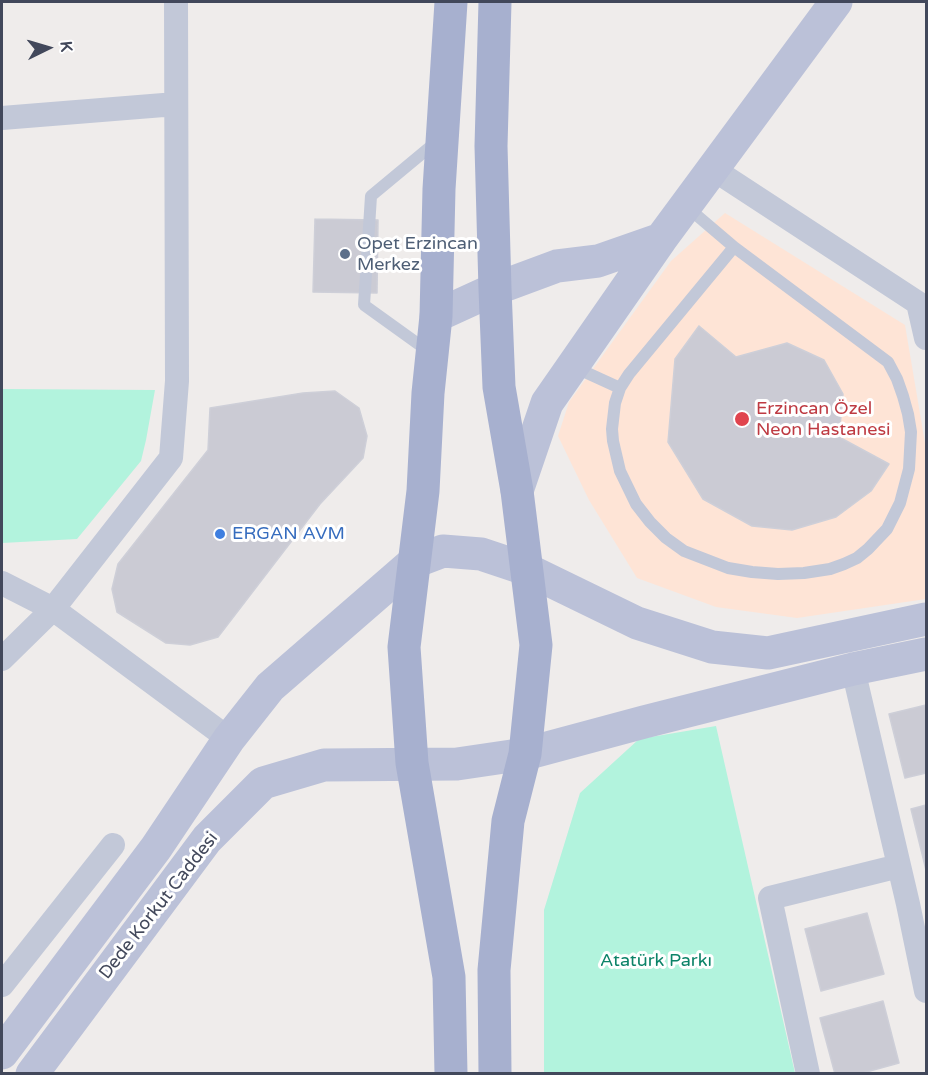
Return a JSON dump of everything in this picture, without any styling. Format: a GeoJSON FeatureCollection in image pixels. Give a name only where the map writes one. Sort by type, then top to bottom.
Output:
{"type":"FeatureCollection","features":[{"type":"Feature","properties":{"kind":"main road"},"geometry":{"type":"LineString","coordinates":[[451,2],[439,189],[436,316],[428,393],[423,491],[404,647],[412,763],[449,977],[451,1074]]}},
{"type":"Feature","properties":{"kind":"main road"},"geometry":{"type":"LineString","coordinates":[[495,2],[491,146],[499,387],[516,491],[536,645],[525,754],[508,820],[494,970],[495,1074]]}},
{"type":"Feature","properties":{"kind":"main road"},"geometry":{"type":"LineString","coordinates":[[516,491],[547,403],[662,239],[836,2]]}},
{"type":"Feature","properties":{"kind":"main road"},"geometry":{"type":"LineString","coordinates":[[436,316],[495,288],[557,266],[598,261],[662,239]]}},
{"type":"Feature","properties":{"kind":"main road"},"geometry":{"type":"LineString","coordinates":[[414,562],[443,551],[482,554],[526,569],[637,623],[712,647],[768,653],[927,619]]}},
{"type":"Feature","properties":{"kind":"main road","name":"Dede Korkut Caddesi"},"geometry":{"type":"LineString","coordinates":[[2,1053],[156,848],[229,740],[270,687],[414,562]]}},
{"type":"Feature","properties":{"kind":"main road","name":"Dede Korkut Caddesi"},"geometry":{"type":"LineString","coordinates":[[32,1074],[207,839],[264,783],[324,765],[457,764],[525,754],[853,669],[927,654]]}},
{"type":"Feature","properties":{"kind":"street"},"geometry":{"type":"LineString","coordinates":[[2,659],[53,609],[171,458],[177,381],[176,2]]}},
{"type":"Feature","properties":{"kind":"street"},"geometry":{"type":"LineString","coordinates":[[2,118],[176,104]]}},
{"type":"Feature","properties":{"kind":"street"},"geometry":{"type":"LineString","coordinates":[[713,169],[922,298],[927,338]]}},
{"type":"Feature","properties":{"kind":"street"},"geometry":{"type":"LineString","coordinates":[[2,583],[53,609],[229,740]]}},
{"type":"Feature","properties":{"kind":"street"},"geometry":{"type":"LineString","coordinates":[[853,669],[899,866],[917,901],[927,991]]}},
{"type":"Feature","properties":{"kind":"street"},"geometry":{"type":"LineString","coordinates":[[2,985],[113,845]]}},
{"type":"Feature","properties":{"kind":"street"},"geometry":{"type":"LineString","coordinates":[[808,1074],[770,898],[899,866]]}},
{"type":"Feature","properties":{"kind":"lane"},"geometry":{"type":"LineString","coordinates":[[432,354],[364,305],[371,196],[442,138]]}},
{"type":"Feature","properties":{"kind":"lane"},"geometry":{"type":"LineString","coordinates":[[686,207],[734,247],[888,362],[903,396],[911,432],[911,451],[906,486],[895,516],[873,545],[857,558],[830,569],[804,573],[752,572],[728,568],[684,551],[650,522],[636,504],[620,471],[612,429],[615,403],[620,388],[628,374],[734,247]]}},
{"type":"Feature","properties":{"kind":"lane"},"geometry":{"type":"LineString","coordinates":[[573,366],[620,388]]}},
{"type":"Feature","properties":{"kind":"shaded area","name":"Erzincan Özel Neon Hastanesi"},"geometry":{"type":"Polygon","coordinates":[[[725,213],[905,325],[926,449],[926,599],[797,618],[716,607],[637,578],[589,500],[558,436],[569,402],[671,261],[725,213]]]}},
{"type":"Feature","properties":{"kind":"green space"},"geometry":{"type":"Polygon","coordinates":[[[2,389],[155,390],[141,461],[77,539],[2,543],[2,389]]]}},
{"type":"Feature","properties":{"kind":"green space","name":"Atatürk Parkı"},"geometry":{"type":"Polygon","coordinates":[[[716,726],[795,1073],[544,1073],[544,910],[580,793],[639,739],[716,726]]]}},
{"type":"Feature","properties":{"kind":"building"},"geometry":{"type":"Polygon","coordinates":[[[315,219],[378,220],[377,293],[313,292],[315,219]]]}},
{"type":"Feature","properties":{"kind":"building"},"geometry":{"type":"Polygon","coordinates":[[[699,326],[736,357],[787,343],[824,360],[843,394],[839,437],[889,464],[871,491],[836,517],[792,530],[752,526],[703,499],[668,442],[675,359],[699,326]]]}},
{"type":"Feature","properties":{"kind":"building","name":"ERGAN AVM"},"geometry":{"type":"Polygon","coordinates":[[[335,391],[359,408],[367,436],[363,458],[320,504],[218,637],[190,645],[166,643],[117,612],[112,589],[118,564],[208,450],[210,408],[303,393],[335,391]]]}},
{"type":"Feature","properties":{"kind":"building"},"geometry":{"type":"Polygon","coordinates":[[[926,705],[926,773],[905,778],[889,714],[926,705]]]}},
{"type":"Feature","properties":{"kind":"building"},"geometry":{"type":"Polygon","coordinates":[[[926,805],[926,870],[911,809],[926,805]]]}},
{"type":"Feature","properties":{"kind":"building"},"geometry":{"type":"Polygon","coordinates":[[[867,913],[884,974],[821,991],[805,929],[867,913]]]}},
{"type":"Feature","properties":{"kind":"building"},"geometry":{"type":"Polygon","coordinates":[[[883,1001],[899,1063],[859,1074],[835,1074],[820,1018],[883,1001]]]}},
{"type":"Feature","properties":{"kind":"place","name":"Opet Erzincan Merkez"},"geometry":{"type":"Point","coordinates":[345,254]}},
{"type":"Feature","properties":{"kind":"place","name":"Erzincan Özel Neon Hastanesi"},"geometry":{"type":"Point","coordinates":[742,419]}},
{"type":"Feature","properties":{"kind":"place","name":"ERGAN AVM"},"geometry":{"type":"Point","coordinates":[220,534]}}]}
